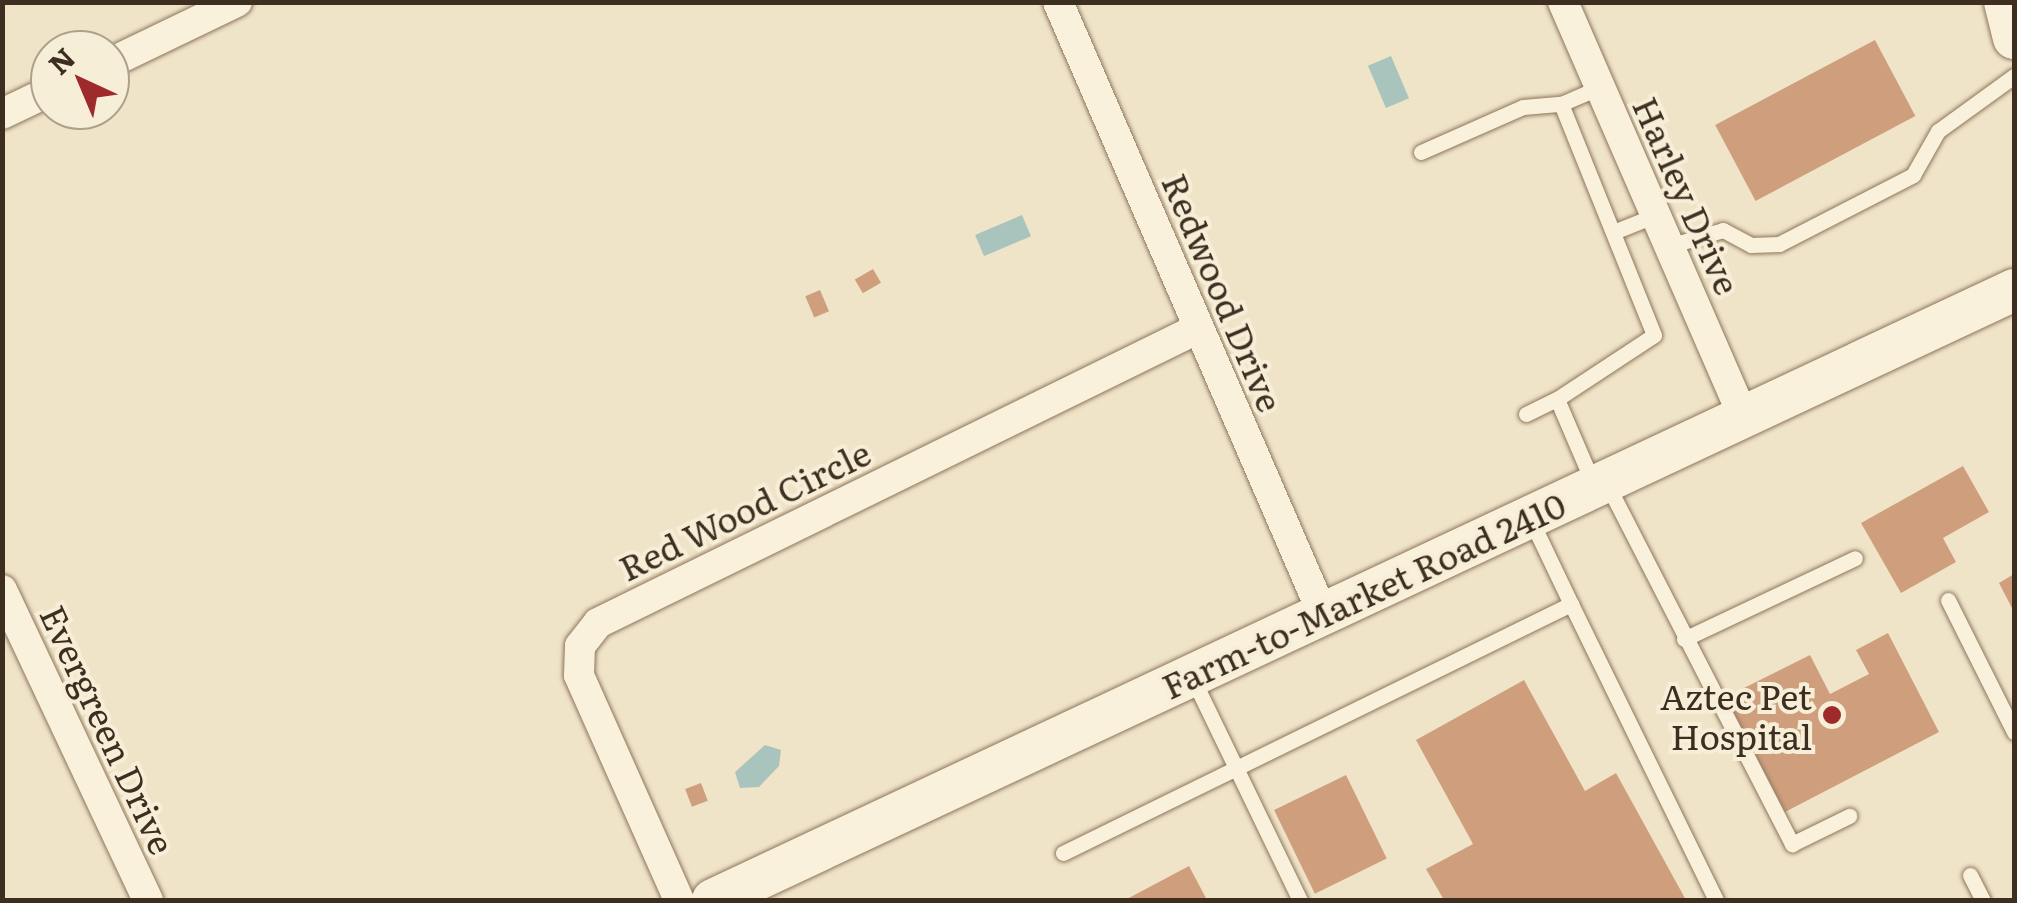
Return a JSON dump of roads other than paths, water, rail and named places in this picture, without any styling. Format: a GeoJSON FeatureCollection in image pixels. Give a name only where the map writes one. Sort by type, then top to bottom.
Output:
{"type":"FeatureCollection","features":[{"type":"Feature","properties":{"kind":"main road"},"geometry":{"type":"LineString","coordinates":[[2005,2],[2014,38]]}},
{"type":"Feature","properties":{"kind":"main road","name":"Farm-to-Market Road 2410"},"geometry":{"type":"LineString","coordinates":[[713,900],[2014,290]]}},
{"type":"Feature","properties":{"kind":"street"},"geometry":{"type":"LineString","coordinates":[[130,52],[236,2]]}},
{"type":"Feature","properties":{"kind":"street","name":"Redwood Drive"},"geometry":{"type":"LineString","coordinates":[[1058,2],[1322,612]]}},
{"type":"Feature","properties":{"kind":"street","name":"Harley Drive"},"geometry":{"type":"LineString","coordinates":[[1563,2],[1744,418]]}},
{"type":"Feature","properties":{"kind":"street"},"geometry":{"type":"LineString","coordinates":[[2,114],[30,101]]}},
{"type":"Feature","properties":{"kind":"street","name":"Red Wood Circle"},"geometry":{"type":"LineString","coordinates":[[679,900],[578,675],[580,646],[598,622],[1198,328]]}},
{"type":"Feature","properties":{"kind":"street","name":"Evergreen Drive"},"geometry":{"type":"LineString","coordinates":[[5,602],[148,900]]}},
{"type":"Feature","properties":{"kind":"lane"},"geometry":{"type":"LineString","coordinates":[[1669,246],[1723,230],[1751,245],[1779,244],[1912,175],[1938,131],[2014,76]]}},
{"type":"Feature","properties":{"kind":"lane"},"geometry":{"type":"LineString","coordinates":[[1421,152],[1522,106],[1561,104],[1600,87]]}},
{"type":"Feature","properties":{"kind":"lane"},"geometry":{"type":"LineString","coordinates":[[1526,414],[1557,399],[1654,335],[1616,231],[1561,104]]}},
{"type":"Feature","properties":{"kind":"lane"},"geometry":{"type":"LineString","coordinates":[[1616,231],[1656,215]]}},
{"type":"Feature","properties":{"kind":"lane"},"geometry":{"type":"LineString","coordinates":[[1557,399],[1792,844],[1849,816]]}},
{"type":"Feature","properties":{"kind":"lane"},"geometry":{"type":"LineString","coordinates":[[1529,517],[1716,900]]}},
{"type":"Feature","properties":{"kind":"lane"},"geometry":{"type":"LineString","coordinates":[[1684,639],[1855,558]]}},
{"type":"Feature","properties":{"kind":"lane"},"geometry":{"type":"LineString","coordinates":[[1948,600],[2014,732]]}},
{"type":"Feature","properties":{"kind":"lane"},"geometry":{"type":"LineString","coordinates":[[1063,853],[1572,604]]}},
{"type":"Feature","properties":{"kind":"lane"},"geometry":{"type":"LineString","coordinates":[[1190,674],[1300,900]]}},
{"type":"Feature","properties":{"kind":"lane"},"geometry":{"type":"LineString","coordinates":[[1970,876],[1983,900]]}},
{"type":"Feature","properties":{"kind":"water"},"geometry":{"type":"Polygon","coordinates":[[[1391,56],[1409,98],[1386,108],[1368,66],[1391,56]]]}},
{"type":"Feature","properties":{"kind":"water"},"geometry":{"type":"Polygon","coordinates":[[[1022,215],[1031,236],[984,256],[975,235],[1022,215]]]}},
{"type":"Feature","properties":{"kind":"water"},"geometry":{"type":"Polygon","coordinates":[[[765,745],[781,750],[779,766],[759,787],[740,788],[735,772],[765,745]]]}},
{"type":"Feature","properties":{"kind":"place","name":"Aztec Pet Hospital"},"geometry":{"type":"Point","coordinates":[1832,715]}}]}
